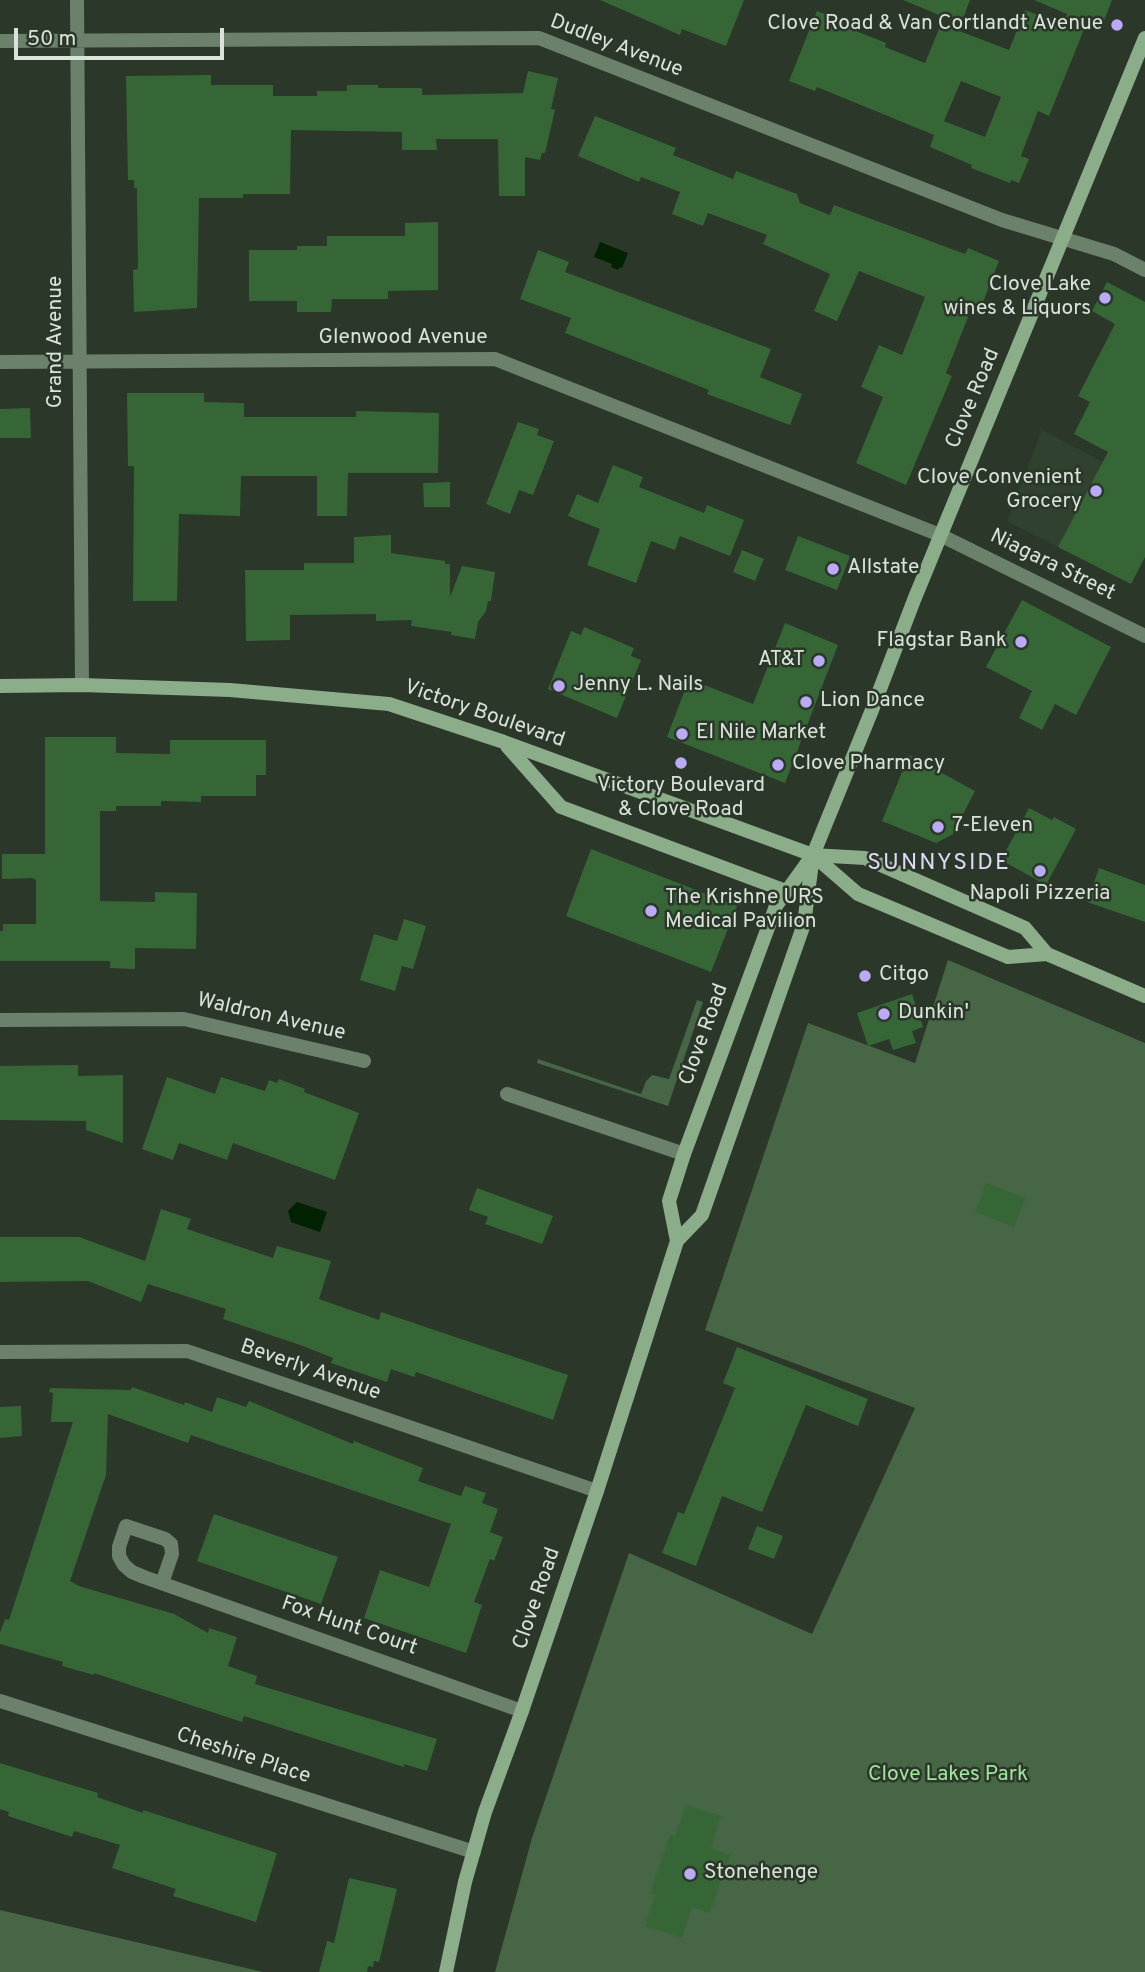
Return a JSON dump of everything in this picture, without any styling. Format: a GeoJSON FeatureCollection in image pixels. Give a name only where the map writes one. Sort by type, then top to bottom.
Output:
{"type":"FeatureCollection","features":[{"type":"Feature","properties":{"kind":"main road","name":"Clove Road"},"geometry":{"type":"LineString","coordinates":[[446,1972],[485,1812],[597,1491],[677,1241],[702,1215],[804,923],[813,855],[940,535],[1145,38]]}},
{"type":"Feature","properties":{"kind":"main road","name":"Victory Boulevard"},"geometry":{"type":"LineString","coordinates":[[0,686],[82,685],[230,690],[389,704],[504,742],[813,855],[864,858],[1025,928],[1046,954]]}},
{"type":"Feature","properties":{"kind":"main road"},"geometry":{"type":"LineString","coordinates":[[504,742],[561,807],[786,891]]}},
{"type":"Feature","properties":{"kind":"main road","name":"Clove Road"},"geometry":{"type":"LineString","coordinates":[[677,1241],[669,1201],[684,1154],[776,906],[813,855]]}},
{"type":"Feature","properties":{"kind":"main road","name":"Victory Boulevard"},"geometry":{"type":"LineString","coordinates":[[813,855],[858,894],[1008,957],[1046,954],[1145,996]]}},
{"type":"Feature","properties":{"kind":"street","name":"Grand Avenue"},"geometry":{"type":"LineString","coordinates":[[77,0],[82,685]]}},
{"type":"Feature","properties":{"kind":"street","name":"Dudley Avenue"},"geometry":{"type":"LineString","coordinates":[[0,41],[539,38],[1002,220],[1114,254],[1145,270]]}},
{"type":"Feature","properties":{"kind":"street","name":"Glenwood Avenue"},"geometry":{"type":"LineString","coordinates":[[0,362],[495,359],[940,535]]}},
{"type":"Feature","properties":{"kind":"street","name":"Niagara Street"},"geometry":{"type":"LineString","coordinates":[[940,535],[1145,636]]}},
{"type":"Feature","properties":{"kind":"street","name":"Waldron Avenue"},"geometry":{"type":"LineString","coordinates":[[0,1020],[184,1019],[364,1061]]}},
{"type":"Feature","properties":{"kind":"street"},"geometry":{"type":"LineString","coordinates":[[507,1094],[684,1154]]}},
{"type":"Feature","properties":{"kind":"street","name":"Beverly Avenue"},"geometry":{"type":"LineString","coordinates":[[0,1352],[187,1351],[597,1491]]}},
{"type":"Feature","properties":{"kind":"street","name":"Fox Hunt Court"},"geometry":{"type":"LineString","coordinates":[[162,1583],[522,1711]]}},
{"type":"Feature","properties":{"kind":"street","name":"Cheshire Place"},"geometry":{"type":"LineString","coordinates":[[0,1701],[474,1852]]}},
{"type":"Feature","properties":{"kind":"shaded area"},"geometry":{"type":"Polygon","coordinates":[[[600,242],[628,253],[622,268],[618,270],[611,267],[612,264],[594,257],[600,242]]]}},
{"type":"Feature","properties":{"kind":"shaded area"},"geometry":{"type":"Polygon","coordinates":[[[1042,430],[1145,484],[1145,557],[1131,584],[1007,521],[1042,430]]]}},
{"type":"Feature","properties":{"kind":"shaded area"},"geometry":{"type":"Polygon","coordinates":[[[297,1202],[327,1212],[320,1232],[291,1222],[288,1211],[297,1202]]]}},
{"type":"Feature","properties":{"kind":"green space","name":"Clove Lakes Park"},"geometry":{"type":"Polygon","coordinates":[[[948,960],[1145,1043],[1145,1972],[495,1972],[532,1838],[629,1553],[812,1634],[915,1408],[705,1330],[808,1023],[915,1063],[948,960]]]}},
{"type":"Feature","properties":{"kind":"green space"},"geometry":{"type":"Polygon","coordinates":[[[697,1000],[703,1002],[668,1106],[537,1063],[538,1059],[641,1094],[646,1081],[652,1075],[669,1079],[697,1000]]]}},
{"type":"Feature","properties":{"kind":"green space"},"geometry":{"type":"Polygon","coordinates":[[[0,1910],[263,1972],[0,1972],[0,1910]]]}},
{"type":"Feature","properties":{"kind":"building"},"geometry":{"type":"Polygon","coordinates":[[[600,0],[744,0],[726,46],[682,29],[680,35],[600,0]]]}},
{"type":"Feature","properties":{"kind":"building"},"geometry":{"type":"Polygon","coordinates":[[[903,0],[970,0],[961,24],[903,0]]]}},
{"type":"Feature","properties":{"kind":"building"},"geometry":{"type":"Polygon","coordinates":[[[1034,0],[1112,0],[1101,28],[1087,22],[1049,116],[1038,111],[1021,156],[1029,159],[1019,183],[1011,180],[1010,183],[971,168],[972,165],[930,147],[934,135],[817,87],[815,91],[789,81],[817,11],[843,21],[841,25],[886,43],[885,47],[925,63],[941,24],[1009,50],[1025,10],[1063,25],[1067,14],[1034,0]],[[961,81],[944,121],[985,137],[1001,97],[961,81]]]}},
{"type":"Feature","properties":{"kind":"building"},"geometry":{"type":"Polygon","coordinates":[[[528,71],[558,78],[551,109],[555,110],[545,153],[542,153],[540,160],[525,157],[525,196],[499,196],[498,139],[436,139],[437,150],[402,150],[402,132],[291,130],[290,194],[199,198],[197,308],[134,312],[133,270],[138,269],[137,188],[134,188],[134,180],[128,180],[126,76],[211,75],[211,85],[273,85],[273,96],[317,96],[317,91],[347,91],[347,85],[422,88],[422,95],[523,93],[528,71]]]}},
{"type":"Feature","properties":{"kind":"building"},"geometry":{"type":"Polygon","coordinates":[[[595,116],[676,148],[673,155],[733,179],[736,171],[797,194],[800,203],[830,215],[834,205],[965,254],[968,248],[999,261],[978,315],[970,312],[946,373],[952,376],[906,485],[856,463],[883,397],[861,387],[879,345],[902,355],[925,297],[859,271],[837,321],[814,311],[830,274],[763,244],[767,235],[708,213],[703,226],[672,214],[680,192],[641,177],[639,182],[578,156],[595,116]]]}},
{"type":"Feature","properties":{"kind":"building"},"geometry":{"type":"Polygon","coordinates":[[[438,222],[438,290],[388,291],[388,299],[332,299],[331,312],[297,312],[297,301],[249,301],[249,250],[297,250],[297,246],[327,246],[327,236],[405,236],[405,223],[438,222]]]}},
{"type":"Feature","properties":{"kind":"building"},"geometry":{"type":"Polygon","coordinates":[[[538,250],[569,262],[565,272],[771,349],[760,377],[802,394],[790,425],[707,394],[709,390],[565,333],[571,318],[520,299],[538,250]]]}},
{"type":"Feature","properties":{"kind":"building"},"geometry":{"type":"Polygon","coordinates":[[[1107,282],[1145,302],[1145,557],[1131,584],[1058,547],[1108,452],[1074,434],[1090,402],[1078,396],[1115,324],[1092,311],[1107,282]]]}},
{"type":"Feature","properties":{"kind":"building"},"geometry":{"type":"Polygon","coordinates":[[[127,393],[204,393],[204,402],[244,403],[244,417],[356,417],[356,411],[439,413],[438,473],[348,473],[347,516],[317,516],[317,476],[241,476],[240,516],[179,514],[177,601],[133,601],[134,466],[128,466],[127,393]]]}},
{"type":"Feature","properties":{"kind":"building"},"geometry":{"type":"Polygon","coordinates":[[[30,408],[31,438],[0,438],[0,409],[30,408]]]}},
{"type":"Feature","properties":{"kind":"building"},"geometry":{"type":"Polygon","coordinates":[[[518,422],[539,429],[537,435],[554,441],[533,495],[519,490],[510,514],[486,504],[518,422]]]}},
{"type":"Feature","properties":{"kind":"building"},"geometry":{"type":"Polygon","coordinates":[[[613,465],[643,477],[639,487],[704,513],[707,505],[744,520],[730,556],[680,536],[675,550],[651,541],[636,583],[587,565],[600,529],[568,516],[577,494],[598,503],[613,465]]]}},
{"type":"Feature","properties":{"kind":"building"},"geometry":{"type":"Polygon","coordinates":[[[450,482],[450,507],[424,507],[423,483],[450,482]]]}},
{"type":"Feature","properties":{"kind":"building"},"geometry":{"type":"Polygon","coordinates":[[[391,535],[391,553],[450,564],[450,597],[462,566],[495,572],[491,601],[488,601],[486,611],[478,622],[475,639],[451,635],[452,632],[411,626],[412,620],[376,621],[376,614],[290,615],[290,640],[246,641],[245,570],[304,570],[304,563],[354,563],[354,537],[391,535]]]}},
{"type":"Feature","properties":{"kind":"building"},"geometry":{"type":"Polygon","coordinates":[[[798,536],[850,556],[837,590],[785,570],[798,536]]]}},
{"type":"Feature","properties":{"kind":"building"},"geometry":{"type":"Polygon","coordinates":[[[742,550],[764,559],[755,581],[733,572],[742,550]]]}},
{"type":"Feature","properties":{"kind":"building"},"geometry":{"type":"Polygon","coordinates":[[[1022,600],[1111,647],[1076,715],[1055,704],[1042,730],[1019,718],[1032,691],[986,667],[1022,600]]]}},
{"type":"Feature","properties":{"kind":"building"},"geometry":{"type":"Polygon","coordinates":[[[785,623],[838,645],[785,783],[667,737],[689,679],[753,704],[785,623]]]}},
{"type":"Feature","properties":{"kind":"building"},"geometry":{"type":"Polygon","coordinates":[[[584,627],[634,648],[631,656],[641,660],[617,718],[548,689],[571,631],[581,635],[584,627]]]}},
{"type":"Feature","properties":{"kind":"building"},"geometry":{"type":"Polygon","coordinates":[[[45,737],[116,737],[116,753],[170,754],[170,740],[266,740],[266,775],[256,775],[256,796],[201,796],[201,802],[161,801],[161,806],[116,806],[116,811],[100,811],[100,901],[155,902],[155,892],[197,893],[196,949],[135,948],[135,969],[110,968],[110,961],[0,961],[0,931],[3,931],[3,924],[36,924],[36,880],[2,879],[2,854],[45,854],[45,737]]]}},
{"type":"Feature","properties":{"kind":"building"},"geometry":{"type":"Polygon","coordinates":[[[909,755],[975,791],[953,834],[936,843],[882,821],[909,755]]]}},
{"type":"Feature","properties":{"kind":"building"},"geometry":{"type":"Polygon","coordinates":[[[1029,808],[1076,829],[1046,885],[1001,860],[1029,808]]]}},
{"type":"Feature","properties":{"kind":"building","name":"The Krishne URS Medical Pavilion"},"geometry":{"type":"Polygon","coordinates":[[[591,849],[737,906],[711,972],[566,916],[591,849]]]}},
{"type":"Feature","properties":{"kind":"building"},"geometry":{"type":"Polygon","coordinates":[[[1099,868],[1145,885],[1145,922],[1087,902],[1099,868]]]}},
{"type":"Feature","properties":{"kind":"building"},"geometry":{"type":"Polygon","coordinates":[[[404,919],[426,926],[413,969],[402,966],[395,991],[360,980],[374,934],[397,941],[404,919]]]}},
{"type":"Feature","properties":{"kind":"building"},"geometry":{"type":"Polygon","coordinates":[[[912,994],[923,1027],[912,1031],[916,1043],[893,1050],[889,1039],[868,1046],[857,1013],[912,994]]]}},
{"type":"Feature","properties":{"kind":"building"},"geometry":{"type":"Polygon","coordinates":[[[78,1065],[78,1076],[123,1075],[123,1143],[86,1130],[86,1121],[0,1120],[0,1066],[78,1065]]]}},
{"type":"Feature","properties":{"kind":"building"},"geometry":{"type":"Polygon","coordinates":[[[167,1077],[215,1094],[221,1077],[265,1091],[269,1080],[277,1083],[279,1079],[305,1089],[304,1092],[359,1113],[335,1180],[233,1143],[227,1160],[179,1143],[173,1160],[142,1149],[167,1077]]]}},
{"type":"Feature","properties":{"kind":"building"},"geometry":{"type":"Polygon","coordinates":[[[986,1183],[1026,1198],[1014,1227],[975,1212],[986,1183]]]}},
{"type":"Feature","properties":{"kind":"building"},"geometry":{"type":"Polygon","coordinates":[[[477,1188],[553,1216],[542,1244],[485,1224],[488,1217],[469,1210],[477,1188]]]}},
{"type":"Feature","properties":{"kind":"building"},"geometry":{"type":"Polygon","coordinates":[[[161,1209],[191,1219],[187,1229],[273,1258],[277,1246],[331,1261],[319,1299],[379,1320],[381,1312],[568,1375],[553,1420],[416,1372],[414,1377],[391,1369],[387,1382],[366,1375],[331,1363],[333,1358],[303,1346],[223,1319],[226,1309],[148,1284],[141,1302],[88,1281],[0,1282],[0,1237],[79,1237],[145,1261],[161,1209]]]}},
{"type":"Feature","properties":{"kind":"building"},"geometry":{"type":"Polygon","coordinates":[[[737,1347],[868,1399],[858,1426],[806,1405],[762,1512],[722,1496],[696,1566],[662,1553],[678,1512],[684,1514],[735,1388],[723,1383],[737,1347]]]}},
{"type":"Feature","properties":{"kind":"building"},"geometry":{"type":"Polygon","coordinates":[[[132,1387],[212,1412],[217,1397],[246,1407],[249,1401],[353,1444],[354,1441],[423,1468],[418,1481],[461,1496],[465,1486],[486,1493],[482,1503],[498,1509],[490,1532],[503,1537],[494,1561],[490,1559],[474,1602],[482,1605],[466,1653],[364,1618],[380,1570],[429,1587],[451,1524],[191,1435],[188,1443],[108,1414],[106,1475],[70,1581],[174,1614],[208,1633],[209,1628],[237,1637],[228,1666],[257,1676],[255,1684],[437,1739],[427,1771],[404,1764],[404,1767],[244,1716],[242,1722],[94,1673],[62,1666],[63,1662],[0,1644],[0,1633],[5,1619],[9,1620],[73,1422],[51,1422],[53,1393],[49,1392],[50,1388],[131,1390],[132,1387]]]}},
{"type":"Feature","properties":{"kind":"building"},"geometry":{"type":"Polygon","coordinates":[[[21,1406],[22,1436],[0,1438],[0,1407],[21,1406]]]}},
{"type":"Feature","properties":{"kind":"building"},"geometry":{"type":"Polygon","coordinates":[[[214,1514],[338,1557],[321,1604],[197,1561],[214,1514]]]}},
{"type":"Feature","properties":{"kind":"building"},"geometry":{"type":"Polygon","coordinates":[[[757,1526],[783,1536],[774,1559],[748,1549],[757,1526]]]}},
{"type":"Feature","properties":{"kind":"building"},"geometry":{"type":"Polygon","coordinates":[[[0,1763],[98,1793],[97,1797],[143,1813],[143,1810],[277,1853],[256,1922],[173,1896],[176,1889],[112,1868],[120,1845],[74,1831],[72,1837],[8,1816],[9,1812],[0,1809],[0,1763]]]}},
{"type":"Feature","properties":{"kind":"building","name":"Stonehenge"},"geometry":{"type":"Polygon","coordinates":[[[686,1805],[721,1816],[711,1848],[730,1855],[710,1913],[692,1907],[682,1938],[645,1926],[655,1895],[650,1893],[670,1835],[675,1836],[686,1805]]]}},
{"type":"Feature","properties":{"kind":"building"},"geometry":{"type":"Polygon","coordinates":[[[349,1878],[397,1889],[379,1962],[374,1961],[373,1967],[368,1966],[367,1972],[319,1972],[327,1941],[334,1943],[349,1878]]]}},
{"type":"Feature","properties":{"kind":"place","name":"Clove Road & Van Cortlandt Avenue"},"geometry":{"type":"Point","coordinates":[1117,25]}},
{"type":"Feature","properties":{"kind":"place","name":"Clove Lake wines & Liquors"},"geometry":{"type":"Point","coordinates":[1105,298]}},
{"type":"Feature","properties":{"kind":"place","name":"Clove Convenient Grocery"},"geometry":{"type":"Point","coordinates":[1096,491]}},
{"type":"Feature","properties":{"kind":"place","name":"Allstate"},"geometry":{"type":"Point","coordinates":[833,569]}},
{"type":"Feature","properties":{"kind":"place","name":"Flagstar Bank"},"geometry":{"type":"Point","coordinates":[1021,642]}},
{"type":"Feature","properties":{"kind":"place","name":"AT&T"},"geometry":{"type":"Point","coordinates":[819,661]}},
{"type":"Feature","properties":{"kind":"place","name":"Jenny L. Nails"},"geometry":{"type":"Point","coordinates":[559,686]}},
{"type":"Feature","properties":{"kind":"place","name":"Lion Dance"},"geometry":{"type":"Point","coordinates":[806,702]}},
{"type":"Feature","properties":{"kind":"place","name":"El Nile Market"},"geometry":{"type":"Point","coordinates":[682,734]}},
{"type":"Feature","properties":{"kind":"place","name":"Victory Boulevard & Clove Road"},"geometry":{"type":"Point","coordinates":[681,763]}},
{"type":"Feature","properties":{"kind":"place","name":"Clove Pharmacy"},"geometry":{"type":"Point","coordinates":[778,765]}},
{"type":"Feature","properties":{"kind":"place","name":"7-Eleven"},"geometry":{"type":"Point","coordinates":[938,827]}},
{"type":"Feature","properties":{"kind":"place","name":"Napoli Pizzeria"},"geometry":{"type":"Point","coordinates":[1040,871]}},
{"type":"Feature","properties":{"kind":"place","name":"The Krishne URS Medical Pavilion"},"geometry":{"type":"Point","coordinates":[651,911]}},
{"type":"Feature","properties":{"kind":"place","name":"Citgo"},"geometry":{"type":"Point","coordinates":[865,976]}},
{"type":"Feature","properties":{"kind":"place","name":"Dunkin'"},"geometry":{"type":"Point","coordinates":[884,1014]}},
{"type":"Feature","properties":{"kind":"place","name":"Stonehenge"},"geometry":{"type":"Point","coordinates":[690,1874]}},
{"type":"Feature","properties":{"kind":"district","name":"SUNNYSIDE"},"geometry":{"type":"Point","coordinates":[939,864]}}]}
